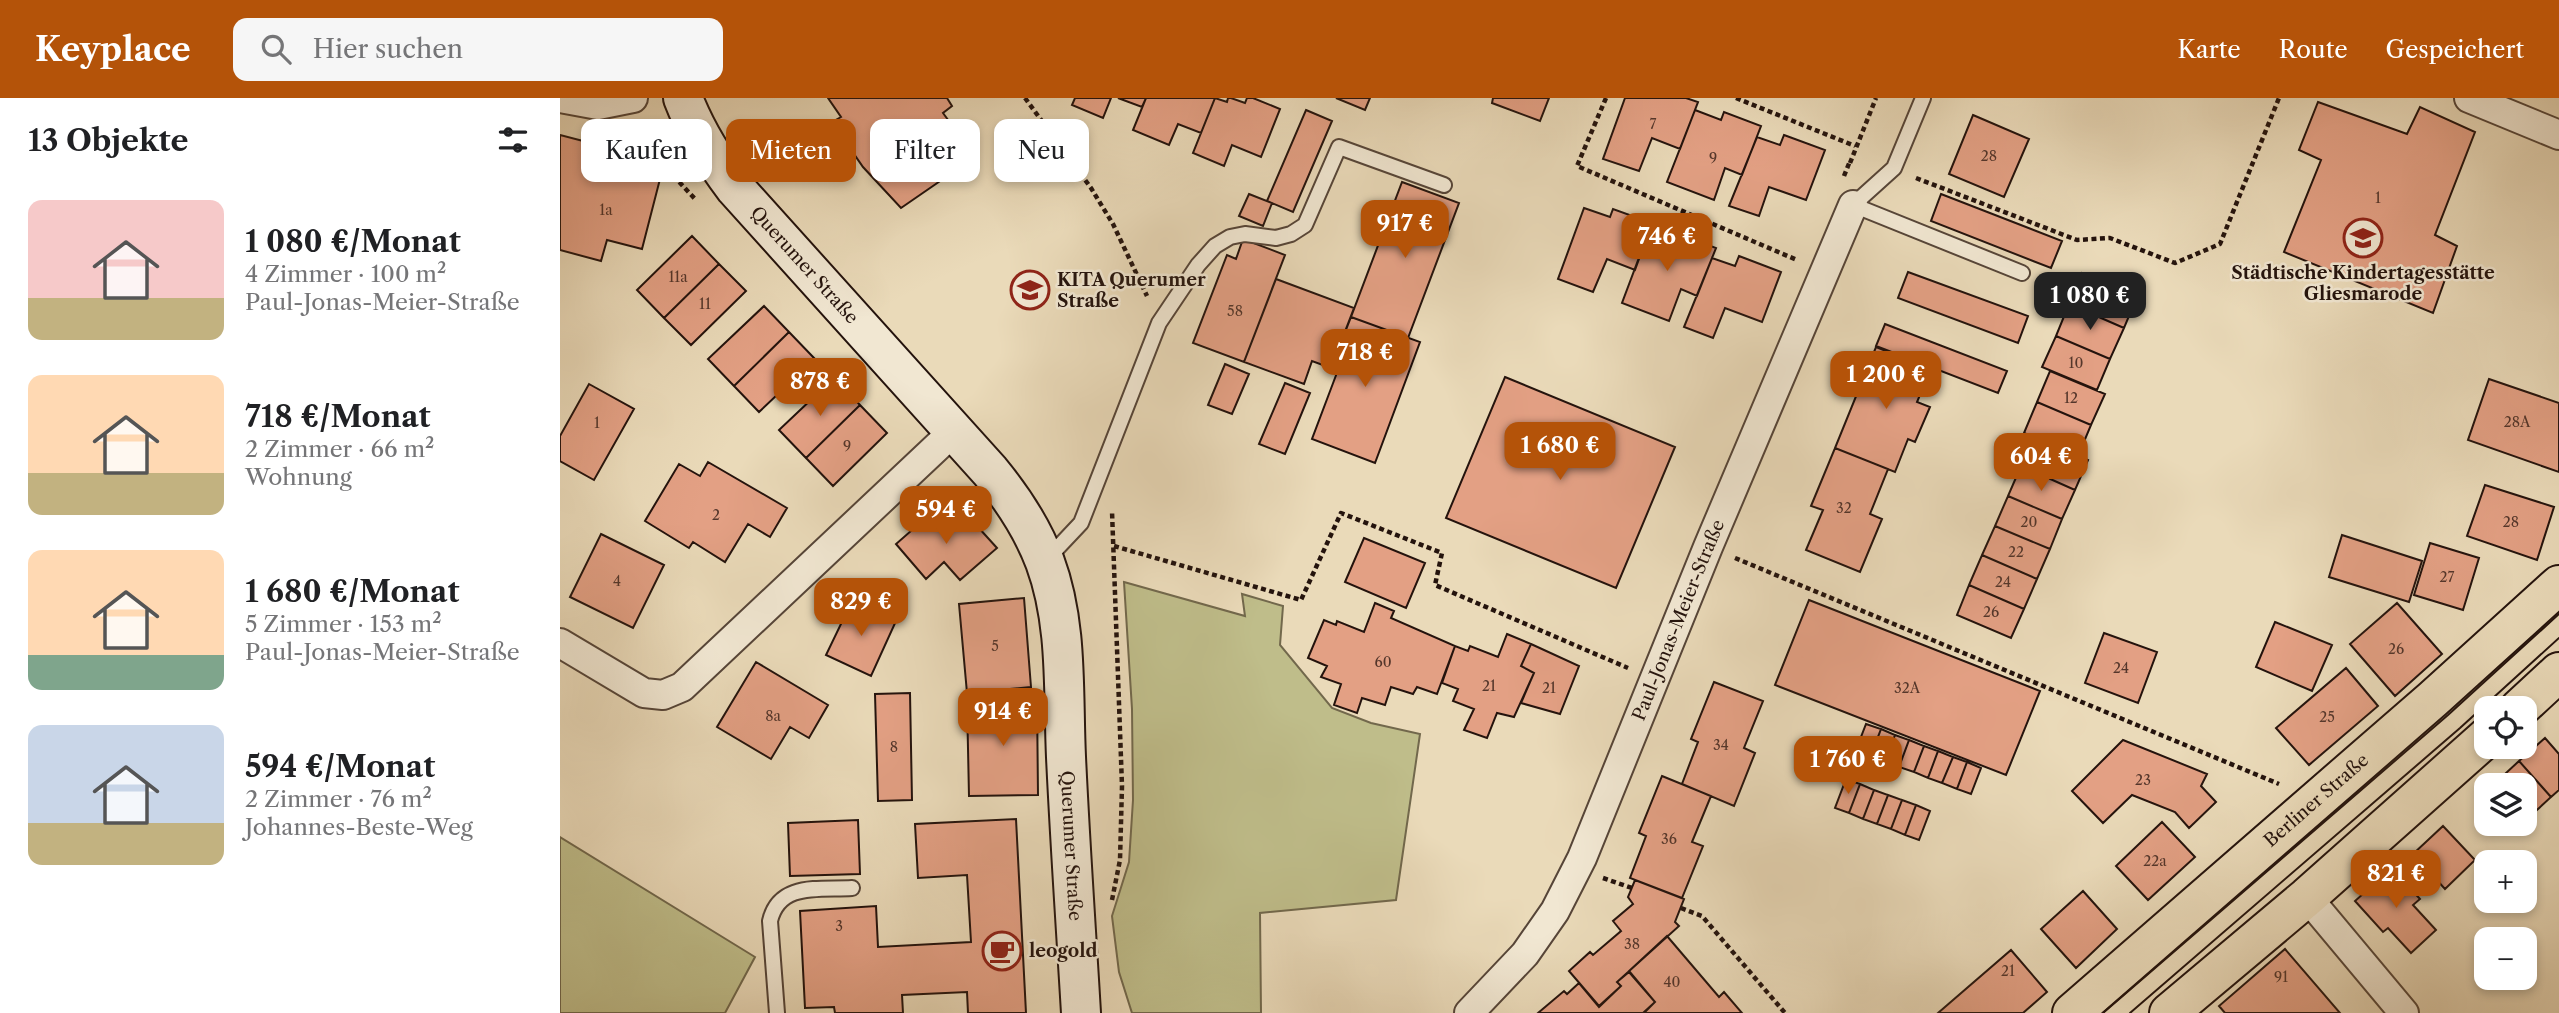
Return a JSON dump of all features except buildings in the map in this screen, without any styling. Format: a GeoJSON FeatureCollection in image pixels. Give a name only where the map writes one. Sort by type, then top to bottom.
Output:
{"type":"FeatureCollection","features":[{"type":"Feature","properties":{"kind":"main road","name":"Berliner Straße"},"geometry":{"type":"LineString","coordinates":[[2072,1013],[2433,699],[2559,585]]}},
{"type":"Feature","properties":{"kind":"main road"},"geometry":{"type":"LineString","coordinates":[[2533,696],[2559,672]]}},
{"type":"Feature","properties":{"kind":"main road"},"geometry":{"type":"LineString","coordinates":[[2169,1013],[2306,897],[2474,748]]}},
{"type":"Feature","properties":{"kind":"street"},"geometry":{"type":"LineString","coordinates":[[560,98],[598,105],[633,98]]}},
{"type":"Feature","properties":{"kind":"street","name":"Querumer Straße"},"geometry":{"type":"LineString","coordinates":[[683,98],[693,125],[709,155],[735,188],[955,430],[1019,507],[1045,562],[1055,599],[1063,648],[1071,853],[1082,1013]]}},
{"type":"Feature","properties":{"kind":"street"},"geometry":{"type":"LineString","coordinates":[[2469,98],[2559,135]]}},
{"type":"Feature","properties":{"kind":"street","name":"Paul-Jonas-Meier-Straße"},"geometry":{"type":"LineString","coordinates":[[1478,1010],[1525,954],[1555,911],[1582,858],[1708,547],[1853,205]]}},
{"type":"Feature","properties":{"kind":"street"},"geometry":{"type":"LineString","coordinates":[[560,643],[644,693],[663,695],[682,687],[955,430]]}},
{"type":"Feature","properties":{"kind":"street"},"geometry":{"type":"LineString","coordinates":[[2306,897],[2404,1013]]}},
{"type":"Feature","properties":{"kind":"lane"},"geometry":{"type":"LineString","coordinates":[[1923,98],[1894,168],[1853,205],[2022,273]]}},
{"type":"Feature","properties":{"kind":"lane"},"geometry":{"type":"LineString","coordinates":[[1045,562],[1081,523],[1159,323],[1198,265],[1215,246],[1230,237],[1245,234],[1276,238],[1291,234],[1305,225],[1339,147],[1444,185]]}},
{"type":"Feature","properties":{"kind":"lane"},"geometry":{"type":"LineString","coordinates":[[778,1013],[770,921],[773,909],[780,899],[790,893],[852,888]]}},
{"type":"Feature","properties":{"kind":"path"},"geometry":{"type":"LineString","coordinates":[[633,98],[667,169],[705,209]]}},
{"type":"Feature","properties":{"kind":"path"},"geometry":{"type":"LineString","coordinates":[[1025,98],[1108,215],[1159,323]]}},
{"type":"Feature","properties":{"kind":"path"},"geometry":{"type":"LineString","coordinates":[[1606,98],[1577,166],[1791,257]]}},
{"type":"Feature","properties":{"kind":"path"},"geometry":{"type":"LineString","coordinates":[[1736,98],[1856,146]]}},
{"type":"Feature","properties":{"kind":"path"},"geometry":{"type":"LineString","coordinates":[[1853,205],[1850,161],[1876,98]]}},
{"type":"Feature","properties":{"kind":"path"},"geometry":{"type":"LineString","coordinates":[[1909,175],[2077,240],[2110,238],[2175,263],[2220,244],[2279,98]]}},
{"type":"Feature","properties":{"kind":"path"},"geometry":{"type":"LineString","coordinates":[[1110,913],[1121,860],[1122,786],[1112,509]]}},
{"type":"Feature","properties":{"kind":"path"},"geometry":{"type":"LineString","coordinates":[[1114,545],[1301,600],[1341,513],[1443,553],[1435,585],[1620,665],[1656,677]]}},
{"type":"Feature","properties":{"kind":"path"},"geometry":{"type":"LineString","coordinates":[[1708,547],[2316,800]]}},
{"type":"Feature","properties":{"kind":"path"},"geometry":{"type":"LineString","coordinates":[[1681,908],[1702,916],[1785,1013]]}},
{"type":"Feature","properties":{"kind":"shaded area"},"geometry":{"type":"Polygon","coordinates":[[[1124,582],[1245,616],[1242,594],[1283,606],[1280,645],[1332,708],[1371,723],[1420,734],[1396,900],[1260,913],[1261,1013],[1132,1013],[1119,972],[1112,916],[1129,862],[1133,800],[1132,709],[1124,582]]]}},
{"type":"Feature","properties":{"kind":"shaded area"},"geometry":{"type":"Polygon","coordinates":[[[560,837],[755,957],[725,1013],[560,1013],[560,837]]]}},
{"type":"Feature","properties":{"kind":"tram line"},"geometry":{"type":"LineString","coordinates":[[2103,1013],[2448,715],[2559,614]]}},
{"type":"Feature","properties":{"kind":"tram line"},"geometry":{"type":"LineString","coordinates":[[2130,1013],[2460,728],[2559,638]]}},
{"type":"Feature","properties":{"kind":"place","name":"Städtische Kindertagesstätte Gliesmarode"},"geometry":{"type":"Point","coordinates":[2363,238]}},
{"type":"Feature","properties":{"kind":"place","name":"KITA Querumer Straße"},"geometry":{"type":"Point","coordinates":[1030,290]}},
{"type":"Feature","properties":{"kind":"place","name":"leogold"},"geometry":{"type":"Point","coordinates":[1002,951]}}]}
